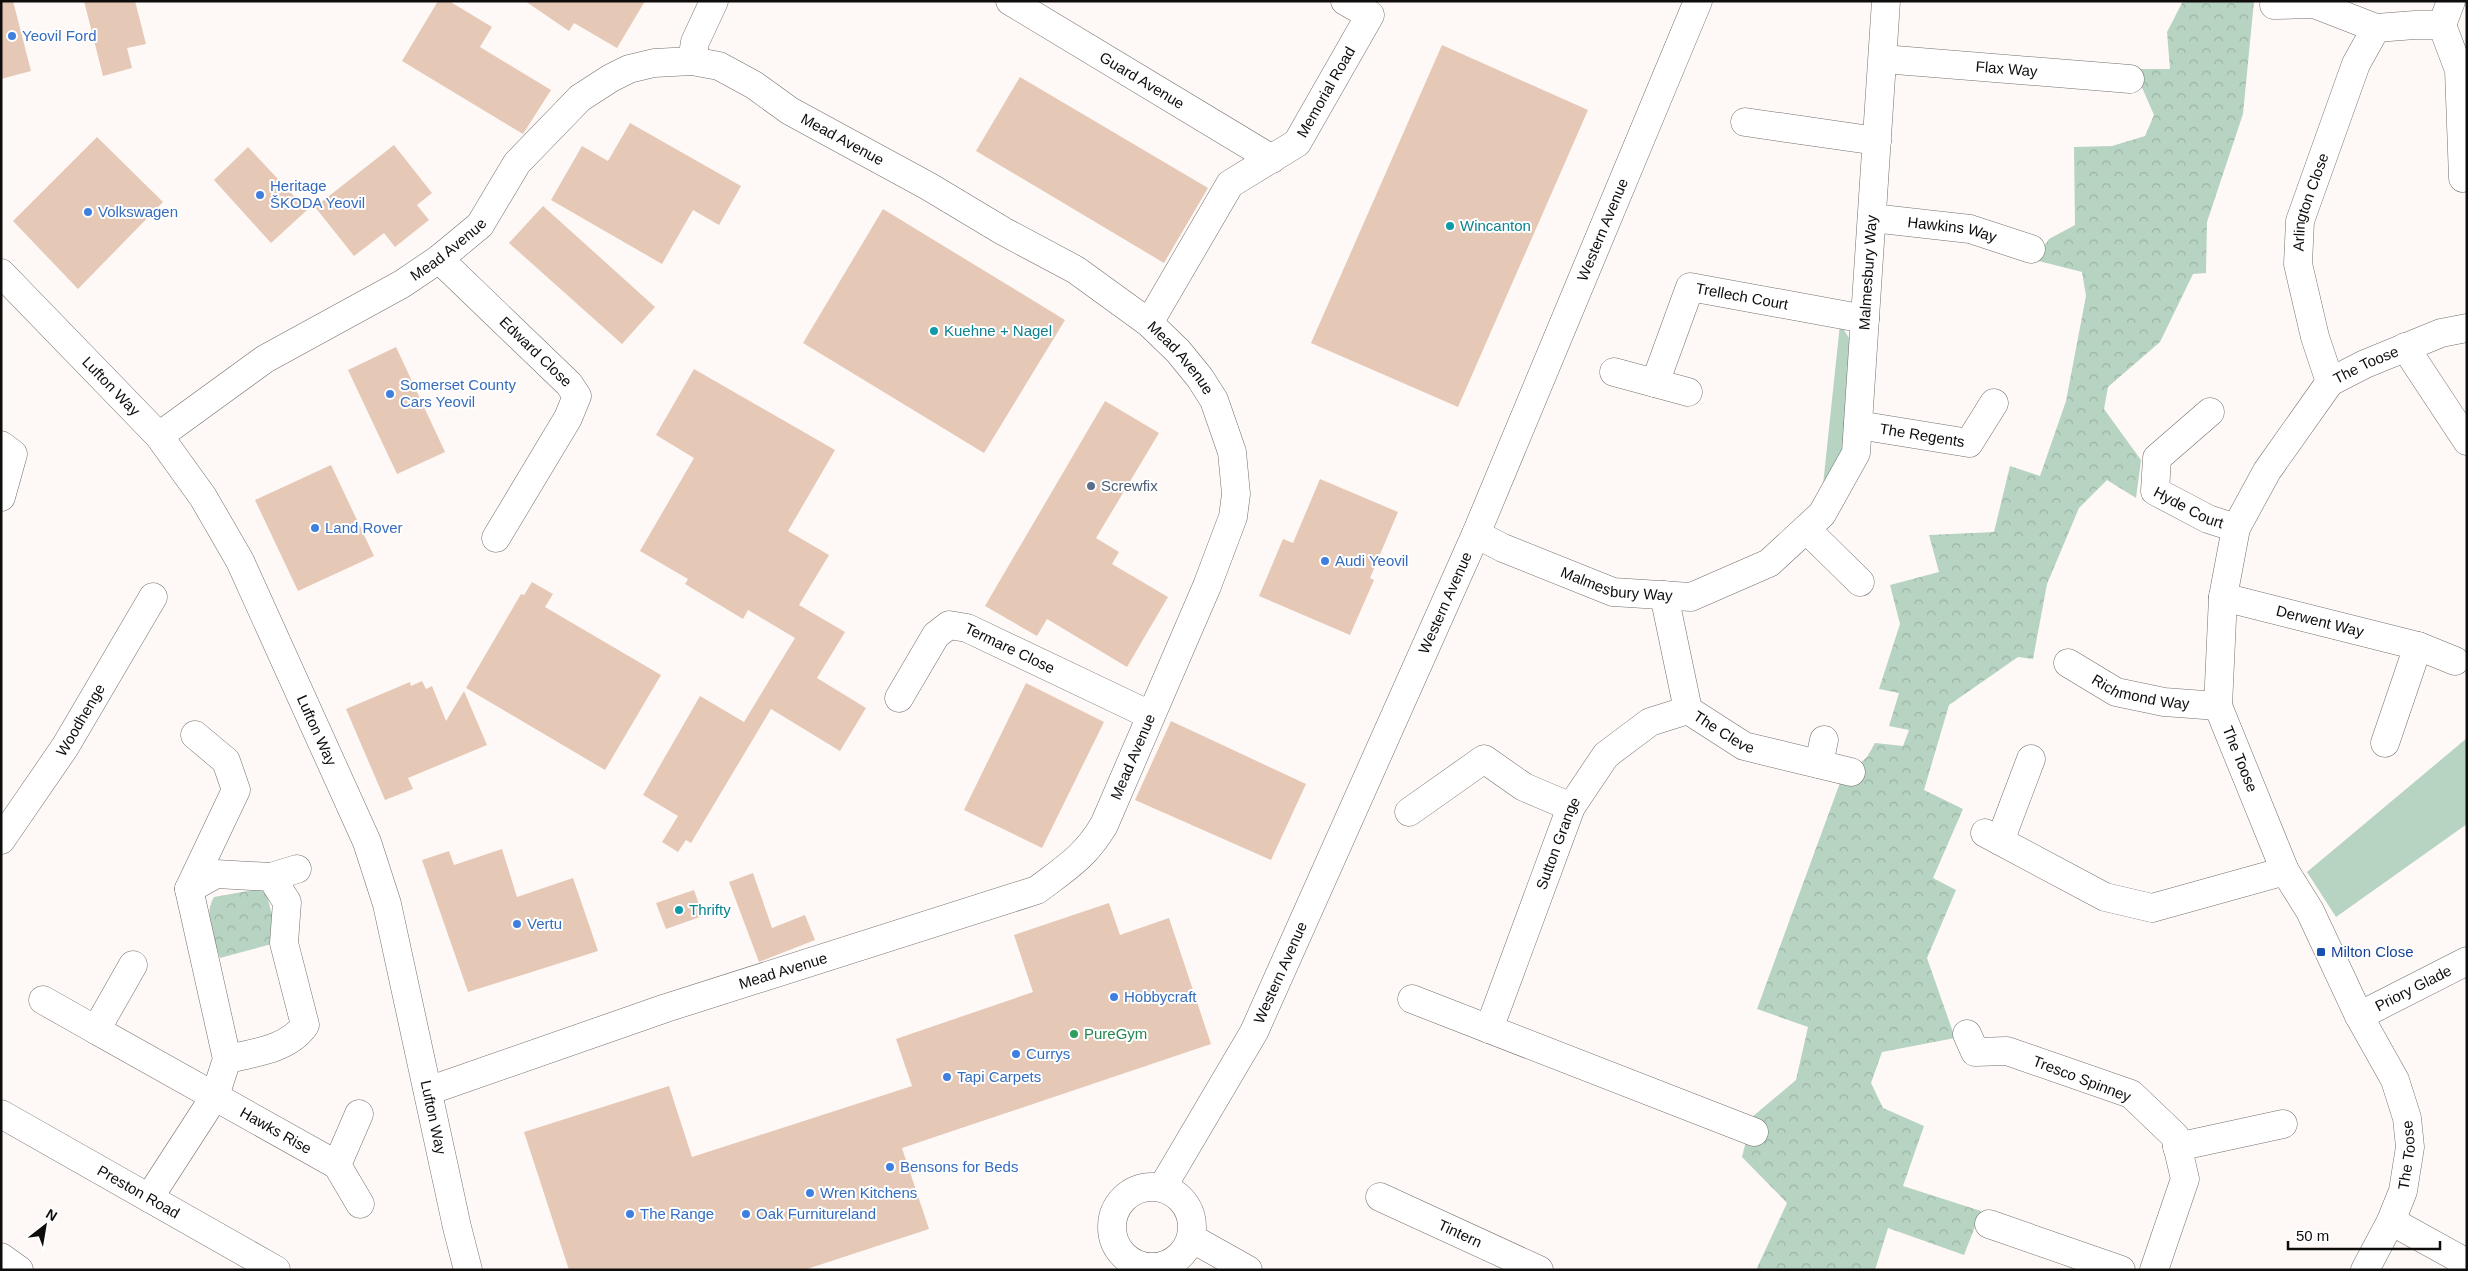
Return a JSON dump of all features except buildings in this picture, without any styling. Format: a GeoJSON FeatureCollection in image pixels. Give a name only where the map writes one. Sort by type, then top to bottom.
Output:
{"type":"FeatureCollection","features":[{"type":"Feature","properties":{"kind":"street"},"geometry":{"type":"LineString","coordinates":[[692,61],[695,42],[714,1]]}},
{"type":"Feature","properties":{"kind":"street","name":"Guard Avenue"},"geometry":{"type":"LineString","coordinates":[[1010,1],[1272,159]]}},
{"type":"Feature","properties":{"kind":"street","name":"Memorial Road"},"geometry":{"type":"LineString","coordinates":[[1149,323],[1230,184],[1297,143],[1370,15],[1345,1]]}},
{"type":"Feature","properties":{"kind":"street","name":"Western Avenue"},"geometry":{"type":"LineString","coordinates":[[1162,1188],[1254,1032],[1476,534],[1698,1]]}},
{"type":"Feature","properties":{"kind":"street","name":"Malmesbury Way"},"geometry":{"type":"LineString","coordinates":[[1476,534],[1503,548],[1612,592],[1691,597],[1769,563],[1822,514],[1856,453],[1886,1]]}},
{"type":"Feature","properties":{"kind":"street"},"geometry":{"type":"LineString","coordinates":[[2274,5],[2313,3],[2376,28],[2446,13],[2459,70],[2464,161]]}},
{"type":"Feature","properties":{"kind":"street","name":"Arlington Close"},"geometry":{"type":"LineString","coordinates":[[2330,382],[2315,337],[2298,264],[2300,221],[2356,64],[2376,28]]}},
{"type":"Feature","properties":{"kind":"street","name":"Flax Way"},"geometry":{"type":"LineString","coordinates":[[1883,59],[2130,79]]}},
{"type":"Feature","properties":{"kind":"street","name":"Mead Avenue"},"geometry":{"type":"LineString","coordinates":[[159,436],[265,359],[402,284],[439,259],[480,225],[517,163],[580,98],[629,69],[654,63],[692,61],[718,66],[754,85],[790,111],[928,186],[1076,270],[1149,323],[1178,350],[1214,400],[1232,452],[1236,494],[1233,517],[1207,586],[1104,825],[1091,846],[1073,864],[1037,890],[666,1008],[428,1091]]}},
{"type":"Feature","properties":{"kind":"street"},"geometry":{"type":"LineString","coordinates":[[1745,122],[1878,141]]}},
{"type":"Feature","properties":{"kind":"street","name":"Hawkins Way"},"geometry":{"type":"LineString","coordinates":[[1872,218],[1970,229],[2031,249]]}},
{"type":"Feature","properties":{"kind":"street","name":"Edward Close"},"geometry":{"type":"LineString","coordinates":[[439,259],[570,384],[577,396],[568,418],[496,538]]}},
{"type":"Feature","properties":{"kind":"street","name":"Lufton Way"},"geometry":{"type":"LineString","coordinates":[[1,274],[159,436],[203,497],[240,560],[367,842],[387,904],[468,1270]]}},
{"type":"Feature","properties":{"kind":"street","name":"Trellech Court"},"geometry":{"type":"LineString","coordinates":[[1655,383],[1690,287],[1865,319]]}},
{"type":"Feature","properties":{"kind":"street","name":"The Toose"},"geometry":{"type":"LineString","coordinates":[[2365,1270],[2391,1221],[2403,1191],[2410,1147],[2406,1118],[2395,1080],[2359,1016],[2310,911],[2286,871],[2218,706],[2223,597],[2236,528],[2267,471],[2330,382],[2358,367],[2404,347],[2441,333],[2467,328]]}},
{"type":"Feature","properties":{"kind":"street"},"geometry":{"type":"LineString","coordinates":[[2404,347],[2467,441]]}},
{"type":"Feature","properties":{"kind":"street"},"geometry":{"type":"LineString","coordinates":[[1614,372],[1688,392]]}},
{"type":"Feature","properties":{"kind":"street","name":"The Regents"},"geometry":{"type":"LineString","coordinates":[[1858,425],[1970,443],[1994,403]]}},
{"type":"Feature","properties":{"kind":"street","name":"Hyde Court"},"geometry":{"type":"LineString","coordinates":[[2210,412],[2157,458],[2155,491],[2208,520],[2236,528]]}},
{"type":"Feature","properties":{"kind":"street"},"geometry":{"type":"LineString","coordinates":[[1,445],[13,454],[1,497]]}},
{"type":"Feature","properties":{"kind":"street"},"geometry":{"type":"LineString","coordinates":[[1806,529],[1860,582]]}},
{"type":"Feature","properties":{"kind":"street","name":"The Cleve"},"geometry":{"type":"LineString","coordinates":[[1664,595],[1688,710],[1744,746],[1822,752],[1850,772]]}},
{"type":"Feature","properties":{"kind":"street","name":"Woodhenge"},"geometry":{"type":"LineString","coordinates":[[1,840],[65,747],[153,597]]}},
{"type":"Feature","properties":{"kind":"street","name":"Derwent Way"},"geometry":{"type":"LineString","coordinates":[[2223,597],[2418,646],[2455,661]]}},
{"type":"Feature","properties":{"kind":"street","name":"Termare Close"},"geometry":{"type":"LineString","coordinates":[[899,698],[936,635],[949,625],[968,628],[1150,715]]}},
{"type":"Feature","properties":{"kind":"street"},"geometry":{"type":"LineString","coordinates":[[2385,743],[2418,646]]}},
{"type":"Feature","properties":{"kind":"street","name":"Richmond Way"},"geometry":{"type":"LineString","coordinates":[[2068,663],[2116,692],[2164,702],[2218,706]]}},
{"type":"Feature","properties":{"kind":"street","name":"Sutton Grange"},"geometry":{"type":"LineString","coordinates":[[1489,1029],[1571,807],[1606,755],[1650,722],[1688,710]]}},
{"type":"Feature","properties":{"kind":"street"},"geometry":{"type":"LineString","coordinates":[[149,1198],[215,1096],[227,1059],[189,889],[236,790],[226,761],[195,735]]}},
{"type":"Feature","properties":{"kind":"street"},"geometry":{"type":"LineString","coordinates":[[1409,812],[1484,759],[1524,787],[1571,807]]}},
{"type":"Feature","properties":{"kind":"street"},"geometry":{"type":"LineString","coordinates":[[2031,759],[1992,837],[2105,897],[2152,908],[2286,871]]}},
{"type":"Feature","properties":{"kind":"street"},"geometry":{"type":"LineString","coordinates":[[189,889],[216,874],[271,877],[297,869]]}},
{"type":"Feature","properties":{"kind":"street"},"geometry":{"type":"LineString","coordinates":[[227,1059],[264,1051],[297,1037],[305,1025],[284,943],[287,902],[271,877]]}},
{"type":"Feature","properties":{"kind":"street","name":"Priory Glade"},"geometry":{"type":"LineString","coordinates":[[2359,1016],[2467,961]]}},
{"type":"Feature","properties":{"kind":"street"},"geometry":{"type":"LineString","coordinates":[[96,1030],[133,965]]}},
{"type":"Feature","properties":{"kind":"street"},"geometry":{"type":"LineString","coordinates":[[1412,999],[1754,1132]]}},
{"type":"Feature","properties":{"kind":"street","name":"Hawks Rise"},"geometry":{"type":"LineString","coordinates":[[43,1000],[337,1164]]}},
{"type":"Feature","properties":{"kind":"street","name":"Tresco Spinney"},"geometry":{"type":"LineString","coordinates":[[1968,1034],[1975,1052],[2007,1051],[2131,1094],[2174,1136],[2185,1179],[2154,1270]]}},
{"type":"Feature","properties":{"kind":"street","name":"Preston Road"},"geometry":{"type":"LineString","coordinates":[[1,1114],[276,1270]]}},
{"type":"Feature","properties":{"kind":"street"},"geometry":{"type":"LineString","coordinates":[[359,1114],[337,1164],[360,1204]]}},
{"type":"Feature","properties":{"kind":"street"},"geometry":{"type":"LineString","coordinates":[[2177,1147],[2283,1124]]}},
{"type":"Feature","properties":{"kind":"street"},"geometry":{"type":"LineString","coordinates":[[1162,1188],[1174,1193],[1184,1202],[1190,1213],[1191,1238],[1182,1253],[1170,1263],[1147,1268],[1126,1257],[1118,1248],[1112,1225],[1115,1213],[1128,1194],[1139,1189],[1162,1188]]}},
{"type":"Feature","properties":{"kind":"street","name":"Tintern"},"geometry":{"type":"LineString","coordinates":[[1380,1197],[1539,1270]]}},
{"type":"Feature","properties":{"kind":"street"},"geometry":{"type":"LineString","coordinates":[[2391,1221],[2467,1263]]}},
{"type":"Feature","properties":{"kind":"street"},"geometry":{"type":"LineString","coordinates":[[1990,1224],[2121,1270]]}},
{"type":"Feature","properties":{"kind":"street"},"geometry":{"type":"LineString","coordinates":[[1191,1238],[1248,1270]]}},
{"type":"Feature","properties":{"kind":"street"},"geometry":{"type":"LineString","coordinates":[[1,1257],[19,1270]]}},
{"type":"Feature","properties":{"kind":"green space"},"geometry":{"type":"Polygon","coordinates":[[[2183,1],[2254,1],[2243,114],[2207,222],[2206,273],[2193,274],[2160,342],[2108,387],[2104,409],[2141,460],[2136,498],[2107,480],[2079,508],[2047,584],[2033,659],[2018,657],[1949,705],[1924,790],[1963,809],[1933,878],[1956,890],[1927,958],[1955,1038],[1882,1052],[1871,1083],[1883,1108],[1924,1126],[1903,1186],[1981,1211],[1964,1255],[1888,1228],[1875,1270],[1756,1270],[1787,1203],[1742,1157],[1752,1117],[1796,1080],[1808,1027],[1757,1009],[1841,780],[1867,757],[1875,743],[1903,746],[1909,730],[1889,726],[1899,693],[1879,689],[1900,624],[1890,585],[1939,572],[1929,535],[1994,532],[2010,466],[2040,476],[2066,401],[2086,296],[2082,272],[2035,260],[2049,239],[2075,225],[2074,147],[2112,146],[2145,136],[2154,115],[2134,69],[2170,69],[2167,32],[2183,1]]]}},
{"type":"Feature","properties":{"kind":"green space"},"geometry":{"type":"Polygon","coordinates":[[[1840,324],[1855,347],[1846,450],[1823,485],[1840,324]]]}},
{"type":"Feature","properties":{"kind":"green space"},"geometry":{"type":"Polygon","coordinates":[[[2467,738],[2467,824],[2336,917],[2307,872],[2467,738]]]}},
{"type":"Feature","properties":{"kind":"green space"},"geometry":{"type":"Polygon","coordinates":[[[265,888],[279,942],[220,958],[209,919],[209,911],[214,897],[265,888]]]}},
{"type":"Feature","properties":{"kind":"place","name":"Yeovil Ford"},"geometry":{"type":"Point","coordinates":[12,36]}},
{"type":"Feature","properties":{"kind":"place","name":"Heritage ŠKODA Yeovil"},"geometry":{"type":"Point","coordinates":[260,195]}},
{"type":"Feature","properties":{"kind":"place","name":"Volkswagen"},"geometry":{"type":"Point","coordinates":[88,212]}},
{"type":"Feature","properties":{"kind":"place","name":"Wincanton"},"geometry":{"type":"Point","coordinates":[1450,226]}},
{"type":"Feature","properties":{"kind":"place","name":"Kuehne + Nagel"},"geometry":{"type":"Point","coordinates":[934,331]}},
{"type":"Feature","properties":{"kind":"place","name":"Somerset County Cars Yeovil"},"geometry":{"type":"Point","coordinates":[390,394]}},
{"type":"Feature","properties":{"kind":"place","name":"Screwfix"},"geometry":{"type":"Point","coordinates":[1091,486]}},
{"type":"Feature","properties":{"kind":"place","name":"Land Rover"},"geometry":{"type":"Point","coordinates":[315,528]}},
{"type":"Feature","properties":{"kind":"place","name":"Audi Yeovil"},"geometry":{"type":"Point","coordinates":[1325,561]}},
{"type":"Feature","properties":{"kind":"place","name":"Thrifty"},"geometry":{"type":"Point","coordinates":[679,910]}},
{"type":"Feature","properties":{"kind":"place","name":"Vertu"},"geometry":{"type":"Point","coordinates":[517,924]}},
{"type":"Feature","properties":{"kind":"place","name":"Milton Close"},"geometry":{"type":"Point","coordinates":[2321,952]}},
{"type":"Feature","properties":{"kind":"place","name":"Hobbycraft"},"geometry":{"type":"Point","coordinates":[1114,997]}},
{"type":"Feature","properties":{"kind":"place","name":"PureGym"},"geometry":{"type":"Point","coordinates":[1074,1034]}},
{"type":"Feature","properties":{"kind":"place","name":"Currys"},"geometry":{"type":"Point","coordinates":[1016,1054]}},
{"type":"Feature","properties":{"kind":"place","name":"Tapi Carpets"},"geometry":{"type":"Point","coordinates":[947,1077]}},
{"type":"Feature","properties":{"kind":"place","name":"Bensons for Beds"},"geometry":{"type":"Point","coordinates":[890,1167]}},
{"type":"Feature","properties":{"kind":"place","name":"Wren Kitchens"},"geometry":{"type":"Point","coordinates":[810,1193]}},
{"type":"Feature","properties":{"kind":"place","name":"The Range"},"geometry":{"type":"Point","coordinates":[630,1214]}},
{"type":"Feature","properties":{"kind":"place","name":"Oak Furnitureland"},"geometry":{"type":"Point","coordinates":[746,1214]}}]}
